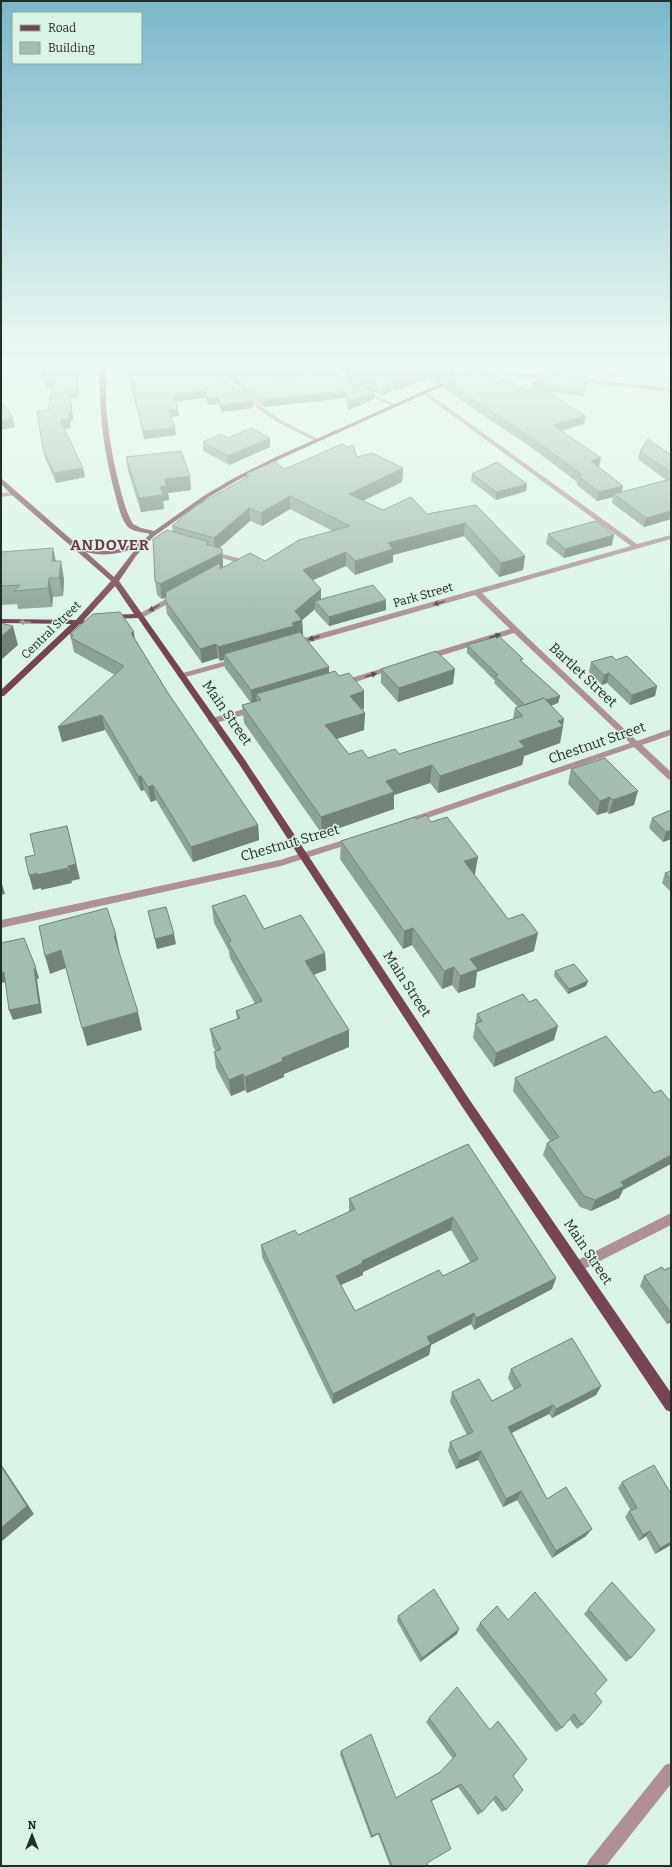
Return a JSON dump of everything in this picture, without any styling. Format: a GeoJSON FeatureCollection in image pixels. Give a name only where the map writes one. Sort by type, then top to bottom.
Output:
{"type":"FeatureCollection","features":[{"type":"Feature","properties":{"kind":"main road"},"geometry":{"type":"LineString","coordinates":[[110,453],[124,514],[133,527],[151,537]]}},
{"type":"Feature","properties":{"kind":"main road"},"geometry":{"type":"LineString","coordinates":[[78,549],[101,554],[115,553],[151,537],[220,488],[290,453]]}},
{"type":"Feature","properties":{"kind":"main road","name":"Main Street"},"geometry":{"type":"LineString","coordinates":[[1,480],[14,494],[115,580],[212,722],[242,762],[467,1105],[578,1266],[671,1405]]}},
{"type":"Feature","properties":{"kind":"main road","name":"Central Street"},"geometry":{"type":"LineString","coordinates":[[1,694],[78,622],[151,537]]}},
{"type":"Feature","properties":{"kind":"main road"},"geometry":{"type":"LineString","coordinates":[[103,618],[140,616]]}},
{"type":"Feature","properties":{"kind":"main road"},"geometry":{"type":"LineString","coordinates":[[1,621],[78,622],[90,620]]}},
{"type":"Feature","properties":{"kind":"street"},"geometry":{"type":"LineString","coordinates":[[507,453],[636,547]]}},
{"type":"Feature","properties":{"kind":"street"},"geometry":{"type":"LineString","coordinates":[[1,495],[14,494]]}},
{"type":"Feature","properties":{"kind":"street"},"geometry":{"type":"LineString","coordinates":[[151,537],[163,539]]}},
{"type":"Feature","properties":{"kind":"street","name":"Park Street"},"geometry":{"type":"LineString","coordinates":[[285,646],[671,537]]}},
{"type":"Feature","properties":{"kind":"street"},"geometry":{"type":"LineString","coordinates":[[205,551],[242,562],[228,570]]}},
{"type":"Feature","properties":{"kind":"street"},"geometry":{"type":"LineString","coordinates":[[140,616],[186,591]]}},
{"type":"Feature","properties":{"kind":"street","name":"Bartlet Street"},"geometry":{"type":"LineString","coordinates":[[477,592],[515,630],[637,743],[671,777]]}},
{"type":"Feature","properties":{"kind":"street"},"geometry":{"type":"LineString","coordinates":[[419,660],[515,630]]}},
{"type":"Feature","properties":{"kind":"street"},"geometry":{"type":"LineString","coordinates":[[182,676],[248,657]]}},
{"type":"Feature","properties":{"kind":"street"},"geometry":{"type":"LineString","coordinates":[[331,686],[404,664]]}},
{"type":"Feature","properties":{"kind":"street"},"geometry":{"type":"LineString","coordinates":[[212,722],[266,706]]}},
{"type":"Feature","properties":{"kind":"street","name":"Chestnut Street"},"geometry":{"type":"LineString","coordinates":[[397,825],[671,732]]}},
{"type":"Feature","properties":{"kind":"street","name":"Chestnut Street"},"geometry":{"type":"LineString","coordinates":[[1,924],[254,869],[303,856],[361,837]]}},
{"type":"Feature","properties":{"kind":"street"},"geometry":{"type":"LineString","coordinates":[[578,1266],[671,1219]]}},
{"type":"Feature","properties":{"kind":"street"},"geometry":{"type":"LineString","coordinates":[[595,1866],[671,1771]]}},
{"type":"Feature","properties":{"kind":"building"},"geometry":{"type":"Polygon","coordinates":[[[45,453],[76,453],[83,468],[54,473],[45,453]]]}},
{"type":"Feature","properties":{"kind":"building"},"geometry":{"type":"Polygon","coordinates":[[[162,453],[182,453],[190,476],[165,479],[167,486],[160,487],[163,495],[139,498],[126,457],[162,453]]]}},
{"type":"Feature","properties":{"kind":"building"},"geometry":{"type":"Polygon","coordinates":[[[223,453],[235,453],[228,456],[223,453]]]}},
{"type":"Feature","properties":{"kind":"building"},"geometry":{"type":"Polygon","coordinates":[[[321,453],[356,453],[357,457],[372,453],[403,468],[349,494],[383,510],[411,497],[427,514],[476,505],[525,556],[501,563],[465,523],[388,543],[393,549],[355,561],[346,552],[303,570],[321,589],[295,611],[302,620],[292,623],[294,626],[218,647],[216,644],[200,649],[165,600],[166,592],[220,563],[220,569],[250,553],[265,561],[299,540],[350,526],[290,496],[261,513],[249,508],[214,538],[172,526],[196,506],[249,476],[246,474],[275,461],[285,469],[321,453]]]}},
{"type":"Feature","properties":{"kind":"building"},"geometry":{"type":"Polygon","coordinates":[[[552,453],[594,453],[601,458],[591,461],[623,486],[599,492],[578,476],[582,475],[552,453]]]}},
{"type":"Feature","properties":{"kind":"building"},"geometry":{"type":"Polygon","coordinates":[[[643,453],[668,453],[671,455],[671,473],[643,453]]]}},
{"type":"Feature","properties":{"kind":"building"},"geometry":{"type":"Polygon","coordinates":[[[497,462],[527,484],[496,492],[472,474],[497,462]]]}},
{"type":"Feature","properties":{"kind":"building"},"geometry":{"type":"Polygon","coordinates":[[[671,479],[671,511],[646,518],[614,494],[671,479]]]}},
{"type":"Feature","properties":{"kind":"building"},"geometry":{"type":"Polygon","coordinates":[[[596,521],[614,535],[565,549],[548,534],[596,521]]]}},
{"type":"Feature","properties":{"kind":"building"},"geometry":{"type":"Polygon","coordinates":[[[167,530],[209,542],[206,544],[222,549],[222,553],[160,584],[155,581],[153,539],[167,530]]]}},
{"type":"Feature","properties":{"kind":"building"},"geometry":{"type":"Polygon","coordinates":[[[53,548],[52,561],[61,561],[59,578],[49,578],[48,588],[14,591],[20,585],[1,586],[1,552],[53,548]]]}},
{"type":"Feature","properties":{"kind":"building"},"geometry":{"type":"Polygon","coordinates":[[[373,585],[386,600],[329,617],[315,601],[373,585]]]}},
{"type":"Feature","properties":{"kind":"building"},"geometry":{"type":"Polygon","coordinates":[[[120,612],[134,632],[131,633],[168,693],[258,825],[191,847],[153,785],[148,787],[141,776],[138,776],[102,715],[58,727],[124,666],[71,638],[73,635],[70,634],[93,614],[120,612]]]}},
{"type":"Feature","properties":{"kind":"building"},"geometry":{"type":"Polygon","coordinates":[[[1,623],[13,626],[1,637],[1,623]]]}},
{"type":"Feature","properties":{"kind":"building"},"geometry":{"type":"Polygon","coordinates":[[[300,632],[329,667],[251,690],[224,654],[300,632]]]}},
{"type":"Feature","properties":{"kind":"building"},"geometry":{"type":"Polygon","coordinates":[[[499,636],[523,659],[520,660],[560,696],[546,700],[544,698],[525,705],[495,676],[498,675],[467,645],[499,636]]]}},
{"type":"Feature","properties":{"kind":"building"},"geometry":{"type":"Polygon","coordinates":[[[436,651],[455,669],[399,688],[381,669],[436,651]]]}},
{"type":"Feature","properties":{"kind":"building"},"geometry":{"type":"Polygon","coordinates":[[[612,656],[616,660],[627,656],[657,686],[632,695],[609,673],[604,675],[591,662],[612,656]]]}},
{"type":"Feature","properties":{"kind":"building"},"geometry":{"type":"Polygon","coordinates":[[[335,671],[339,676],[349,673],[364,691],[350,696],[365,713],[325,725],[349,754],[362,750],[368,758],[395,749],[399,754],[523,716],[515,708],[544,698],[564,719],[558,721],[563,726],[519,741],[525,747],[440,776],[432,765],[386,781],[394,792],[321,817],[242,705],[261,700],[256,694],[335,671]]]}},
{"type":"Feature","properties":{"kind":"building"},"geometry":{"type":"Polygon","coordinates":[[[605,758],[638,791],[613,800],[610,797],[600,801],[571,769],[605,758]]]}},
{"type":"Feature","properties":{"kind":"building"},"geometry":{"type":"Polygon","coordinates":[[[671,810],[671,830],[666,832],[652,818],[671,810]]]}},
{"type":"Feature","properties":{"kind":"building"},"geometry":{"type":"Polygon","coordinates":[[[426,815],[431,822],[447,817],[478,857],[464,861],[508,919],[523,914],[538,933],[470,959],[478,969],[460,976],[454,967],[444,971],[413,928],[404,931],[341,841],[415,817],[416,819],[426,815]]]}},
{"type":"Feature","properties":{"kind":"building"},"geometry":{"type":"Polygon","coordinates":[[[67,826],[76,864],[68,866],[68,868],[37,875],[37,873],[29,875],[25,857],[35,855],[30,834],[67,826]]]}},
{"type":"Feature","properties":{"kind":"building"},"geometry":{"type":"Polygon","coordinates":[[[671,871],[671,879],[665,873],[671,871]]]}},
{"type":"Feature","properties":{"kind":"building"},"geometry":{"type":"Polygon","coordinates":[[[245,895],[264,929],[301,915],[325,953],[305,961],[349,1030],[282,1058],[283,1061],[245,1077],[243,1074],[229,1080],[214,1052],[221,1049],[210,1029],[240,1018],[236,1011],[262,1001],[228,942],[231,941],[212,906],[245,895]]]}},
{"type":"Feature","properties":{"kind":"building"},"geometry":{"type":"Polygon","coordinates":[[[166,907],[174,934],[155,939],[148,911],[166,907]]]}},
{"type":"Feature","properties":{"kind":"building"},"geometry":{"type":"Polygon","coordinates":[[[107,908],[116,935],[114,936],[138,1012],[82,1028],[61,950],[45,956],[39,926],[107,908]]]}},
{"type":"Feature","properties":{"kind":"building"},"geometry":{"type":"Polygon","coordinates":[[[24,938],[36,968],[34,969],[39,1004],[9,1010],[4,972],[1,973],[1,943],[24,938]]]}},
{"type":"Feature","properties":{"kind":"building"},"geometry":{"type":"Polygon","coordinates":[[[574,964],[588,981],[569,989],[555,971],[574,964]]]}},
{"type":"Feature","properties":{"kind":"building"},"geometry":{"type":"Polygon","coordinates":[[[523,994],[529,1002],[536,999],[558,1026],[496,1053],[475,1024],[482,1021],[477,1014],[523,994]]]}},
{"type":"Feature","properties":{"kind":"building"},"geometry":{"type":"Polygon","coordinates":[[[606,1036],[654,1093],[661,1090],[669,1100],[671,1099],[671,1155],[621,1182],[624,1186],[595,1200],[584,1196],[547,1143],[559,1137],[515,1078],[606,1036]]]}},
{"type":"Feature","properties":{"kind":"building"},"geometry":{"type":"Polygon","coordinates":[[[468,1144],[556,1278],[476,1318],[474,1313],[427,1337],[431,1344],[333,1394],[261,1245],[295,1230],[298,1235],[355,1209],[349,1199],[468,1144]],[[453,1217],[362,1261],[363,1263],[336,1276],[355,1311],[439,1270],[443,1276],[478,1259],[453,1217]]]}},
{"type":"Feature","properties":{"kind":"building"},"geometry":{"type":"Polygon","coordinates":[[[662,1267],[664,1270],[671,1267],[671,1313],[644,1276],[662,1267]]]}},
{"type":"Feature","properties":{"kind":"building"},"geometry":{"type":"Polygon","coordinates":[[[572,1338],[601,1386],[556,1409],[553,1405],[508,1427],[547,1499],[566,1487],[592,1529],[556,1551],[521,1491],[506,1499],[481,1451],[459,1461],[450,1442],[473,1432],[452,1392],[479,1379],[492,1401],[521,1386],[511,1369],[572,1338]]]}},
{"type":"Feature","properties":{"kind":"building"},"geometry":{"type":"Polygon","coordinates":[[[654,1465],[671,1494],[671,1542],[660,1548],[650,1531],[643,1535],[629,1511],[637,1508],[622,1482],[654,1465]]]}},
{"type":"Feature","properties":{"kind":"building"},"geometry":{"type":"Polygon","coordinates":[[[1,1466],[27,1506],[1,1528],[1,1466]]]}},
{"type":"Feature","properties":{"kind":"building"},"geometry":{"type":"Polygon","coordinates":[[[612,1582],[655,1630],[631,1658],[588,1609],[612,1582]]]}},
{"type":"Feature","properties":{"kind":"building"},"geometry":{"type":"Polygon","coordinates":[[[434,1589],[459,1629],[422,1658],[398,1616],[434,1589]]]}},
{"type":"Feature","properties":{"kind":"building"},"geometry":{"type":"Polygon","coordinates":[[[535,1592],[607,1680],[595,1693],[602,1702],[582,1725],[574,1714],[562,1728],[480,1623],[497,1606],[508,1620],[535,1592]]]}},
{"type":"Feature","properties":{"kind":"building"},"geometry":{"type":"Polygon","coordinates":[[[457,1687],[490,1730],[498,1721],[527,1759],[513,1776],[523,1790],[506,1810],[496,1796],[482,1812],[461,1784],[431,1800],[451,1849],[427,1863],[428,1866],[392,1866],[379,1833],[372,1836],[341,1751],[371,1734],[396,1798],[440,1772],[456,1755],[429,1718],[457,1687]]]}},
{"type":"Feature","properties":{"kind":"district","name":"ANDOVER"},"geometry":{"type":"Point","coordinates":[110,545]}}]}
